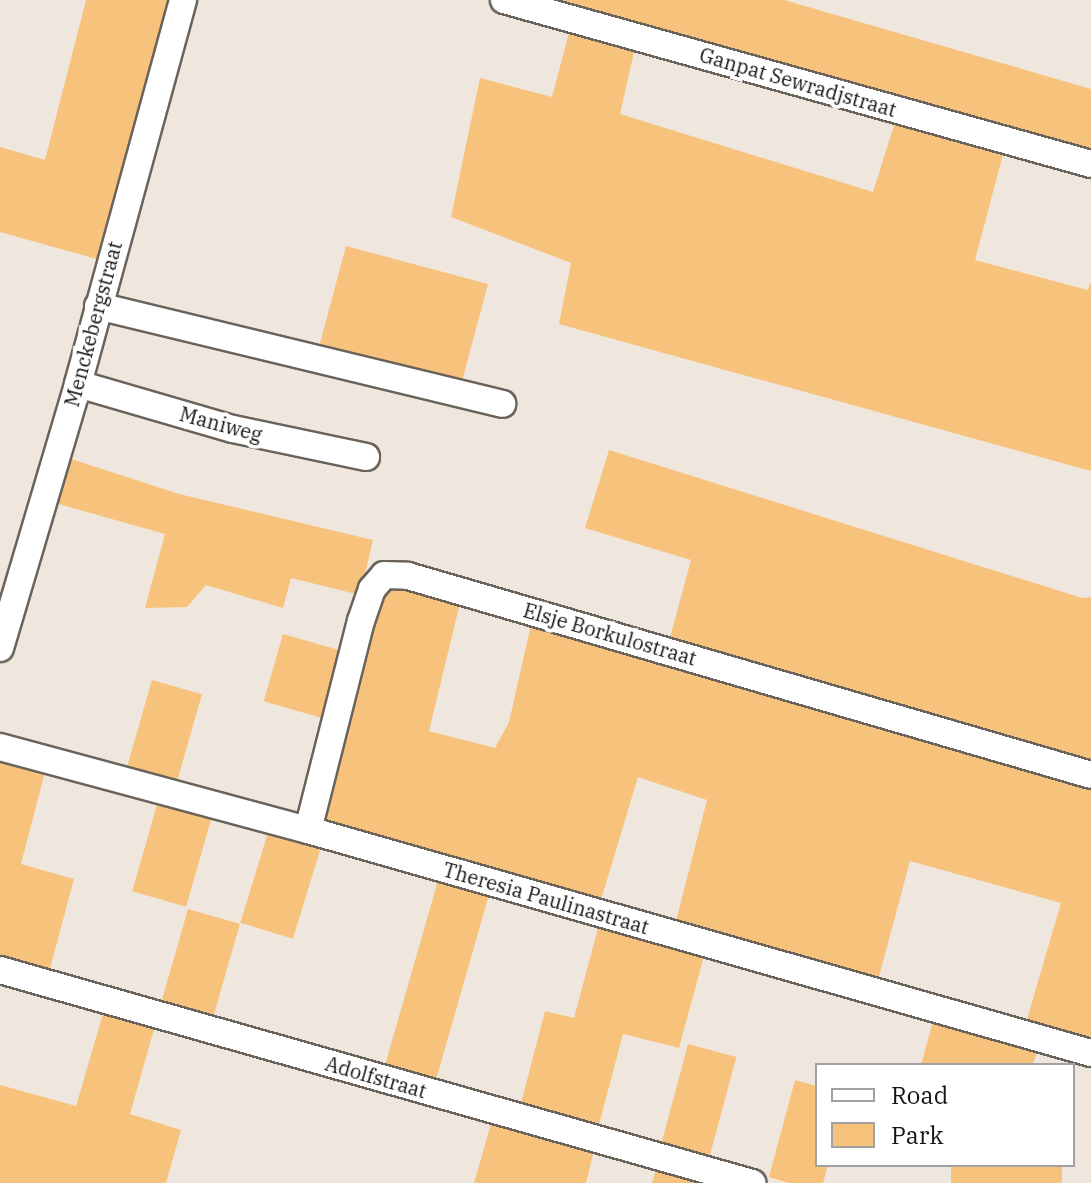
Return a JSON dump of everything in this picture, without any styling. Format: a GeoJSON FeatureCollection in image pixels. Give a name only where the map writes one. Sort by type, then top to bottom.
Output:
{"type":"FeatureCollection","features":[{"type":"Feature","properties":{"kind":"street","name":"Menckebergstraat"},"geometry":{"type":"LineString","coordinates":[[0,648],[78,384],[183,0]]}},
{"type":"Feature","properties":{"kind":"street","name":"Ganpat Sewradjstraat"},"geometry":{"type":"LineString","coordinates":[[504,0],[1091,164]]}},
{"type":"Feature","properties":{"kind":"street"},"geometry":{"type":"LineString","coordinates":[[98,306],[502,404]]}},
{"type":"Feature","properties":{"kind":"street","name":"Maniweg"},"geometry":{"type":"LineString","coordinates":[[78,384],[233,429],[366,457]]}},
{"type":"Feature","properties":{"kind":"street","name":"Elsje Borkulostraat"},"geometry":{"type":"LineString","coordinates":[[308,830],[361,621],[372,589],[384,575],[408,576],[1091,775]]}},
{"type":"Feature","properties":{"kind":"street","name":"Theresia Paulinastraat"},"geometry":{"type":"LineString","coordinates":[[0,747],[308,830],[1091,1053]]}},
{"type":"Feature","properties":{"kind":"street","name":"Adolfstraat"},"geometry":{"type":"LineString","coordinates":[[0,970],[752,1183]]}},
{"type":"Feature","properties":{"kind":"green space"},"geometry":{"type":"Polygon","coordinates":[[[86,0],[173,0],[100,260],[0,232],[0,147],[45,160],[86,0]]]}},
{"type":"Feature","properties":{"kind":"green space"},"geometry":{"type":"Polygon","coordinates":[[[525,0],[784,0],[1091,89],[1091,159],[525,0]]]}},
{"type":"Feature","properties":{"kind":"green space"},"geometry":{"type":"Polygon","coordinates":[[[571,25],[636,43],[620,114],[873,192],[897,116],[1005,147],[975,260],[1088,290],[1091,281],[1091,471],[559,324],[571,263],[451,217],[480,78],[552,97],[571,25]]]}},
{"type":"Feature","properties":{"kind":"green space"},"geometry":{"type":"Polygon","coordinates":[[[346,246],[488,284],[459,392],[317,354],[346,246]]]}},
{"type":"Feature","properties":{"kind":"green space"},"geometry":{"type":"Polygon","coordinates":[[[609,450],[1082,598],[1091,597],[1091,768],[668,645],[691,560],[585,528],[609,450]]]}},
{"type":"Feature","properties":{"kind":"green space"},"geometry":{"type":"Polygon","coordinates":[[[62,456],[179,494],[373,540],[360,595],[291,578],[283,608],[206,585],[187,607],[145,608],[165,534],[48,501],[62,456]]]}},
{"type":"Feature","properties":{"kind":"green space"},"geometry":{"type":"Polygon","coordinates":[[[389,580],[462,595],[429,731],[495,748],[509,722],[533,616],[1091,783],[1091,1046],[1025,1026],[1061,903],[910,861],[877,984],[675,925],[707,800],[638,777],[600,903],[317,819],[369,613],[389,580]]]}},
{"type":"Feature","properties":{"kind":"green space"},"geometry":{"type":"Polygon","coordinates":[[[283,634],[346,652],[327,719],[264,701],[283,634]]]}},
{"type":"Feature","properties":{"kind":"green space"},"geometry":{"type":"Polygon","coordinates":[[[152,680],[202,694],[176,787],[126,772],[152,680]]]}},
{"type":"Feature","properties":{"kind":"green space"},"geometry":{"type":"Polygon","coordinates":[[[0,757],[45,772],[21,864],[74,879],[49,972],[0,958],[0,757]]]}},
{"type":"Feature","properties":{"kind":"green space"},"geometry":{"type":"Polygon","coordinates":[[[159,798],[213,813],[186,907],[132,891],[159,798]]]}},
{"type":"Feature","properties":{"kind":"green space"},"geometry":{"type":"Polygon","coordinates":[[[269,829],[322,845],[293,939],[240,923],[269,829]]]}},
{"type":"Feature","properties":{"kind":"green space"},"geometry":{"type":"Polygon","coordinates":[[[439,877],[490,892],[435,1084],[384,1069],[439,877]]]}},
{"type":"Feature","properties":{"kind":"green space"},"geometry":{"type":"Polygon","coordinates":[[[188,909],[240,924],[213,1019],[161,1004],[188,909]]]}},
{"type":"Feature","properties":{"kind":"green space"},"geometry":{"type":"Polygon","coordinates":[[[600,921],[705,952],[679,1048],[623,1034],[597,1132],[519,1111],[545,1011],[574,1018],[600,921]]]}},
{"type":"Feature","properties":{"kind":"green space"},"geometry":{"type":"Polygon","coordinates":[[[105,1007],[156,1022],[130,1114],[181,1130],[166,1183],[0,1183],[0,1085],[76,1106],[105,1007]]]}},
{"type":"Feature","properties":{"kind":"green space"},"geometry":{"type":"Polygon","coordinates":[[[934,1017],[1038,1047],[1034,1063],[922,1063],[934,1017]]]}},
{"type":"Feature","properties":{"kind":"green space"},"geometry":{"type":"Polygon","coordinates":[[[688,1044],[736,1057],[708,1161],[660,1148],[688,1044]]]}},
{"type":"Feature","properties":{"kind":"green space"},"geometry":{"type":"Polygon","coordinates":[[[795,1080],[815,1085],[815,1167],[827,1167],[823,1183],[789,1183],[769,1177],[795,1080]]]}},
{"type":"Feature","properties":{"kind":"green space"},"geometry":{"type":"Polygon","coordinates":[[[493,1117],[595,1146],[586,1183],[474,1183],[493,1117]]]}},
{"type":"Feature","properties":{"kind":"green space"},"geometry":{"type":"Polygon","coordinates":[[[658,1162],[706,1183],[652,1183],[658,1162]]]}},
{"type":"Feature","properties":{"kind":"green space"},"geometry":{"type":"Polygon","coordinates":[[[951,1167],[1062,1167],[1062,1183],[951,1183],[951,1167]]]}}]}
